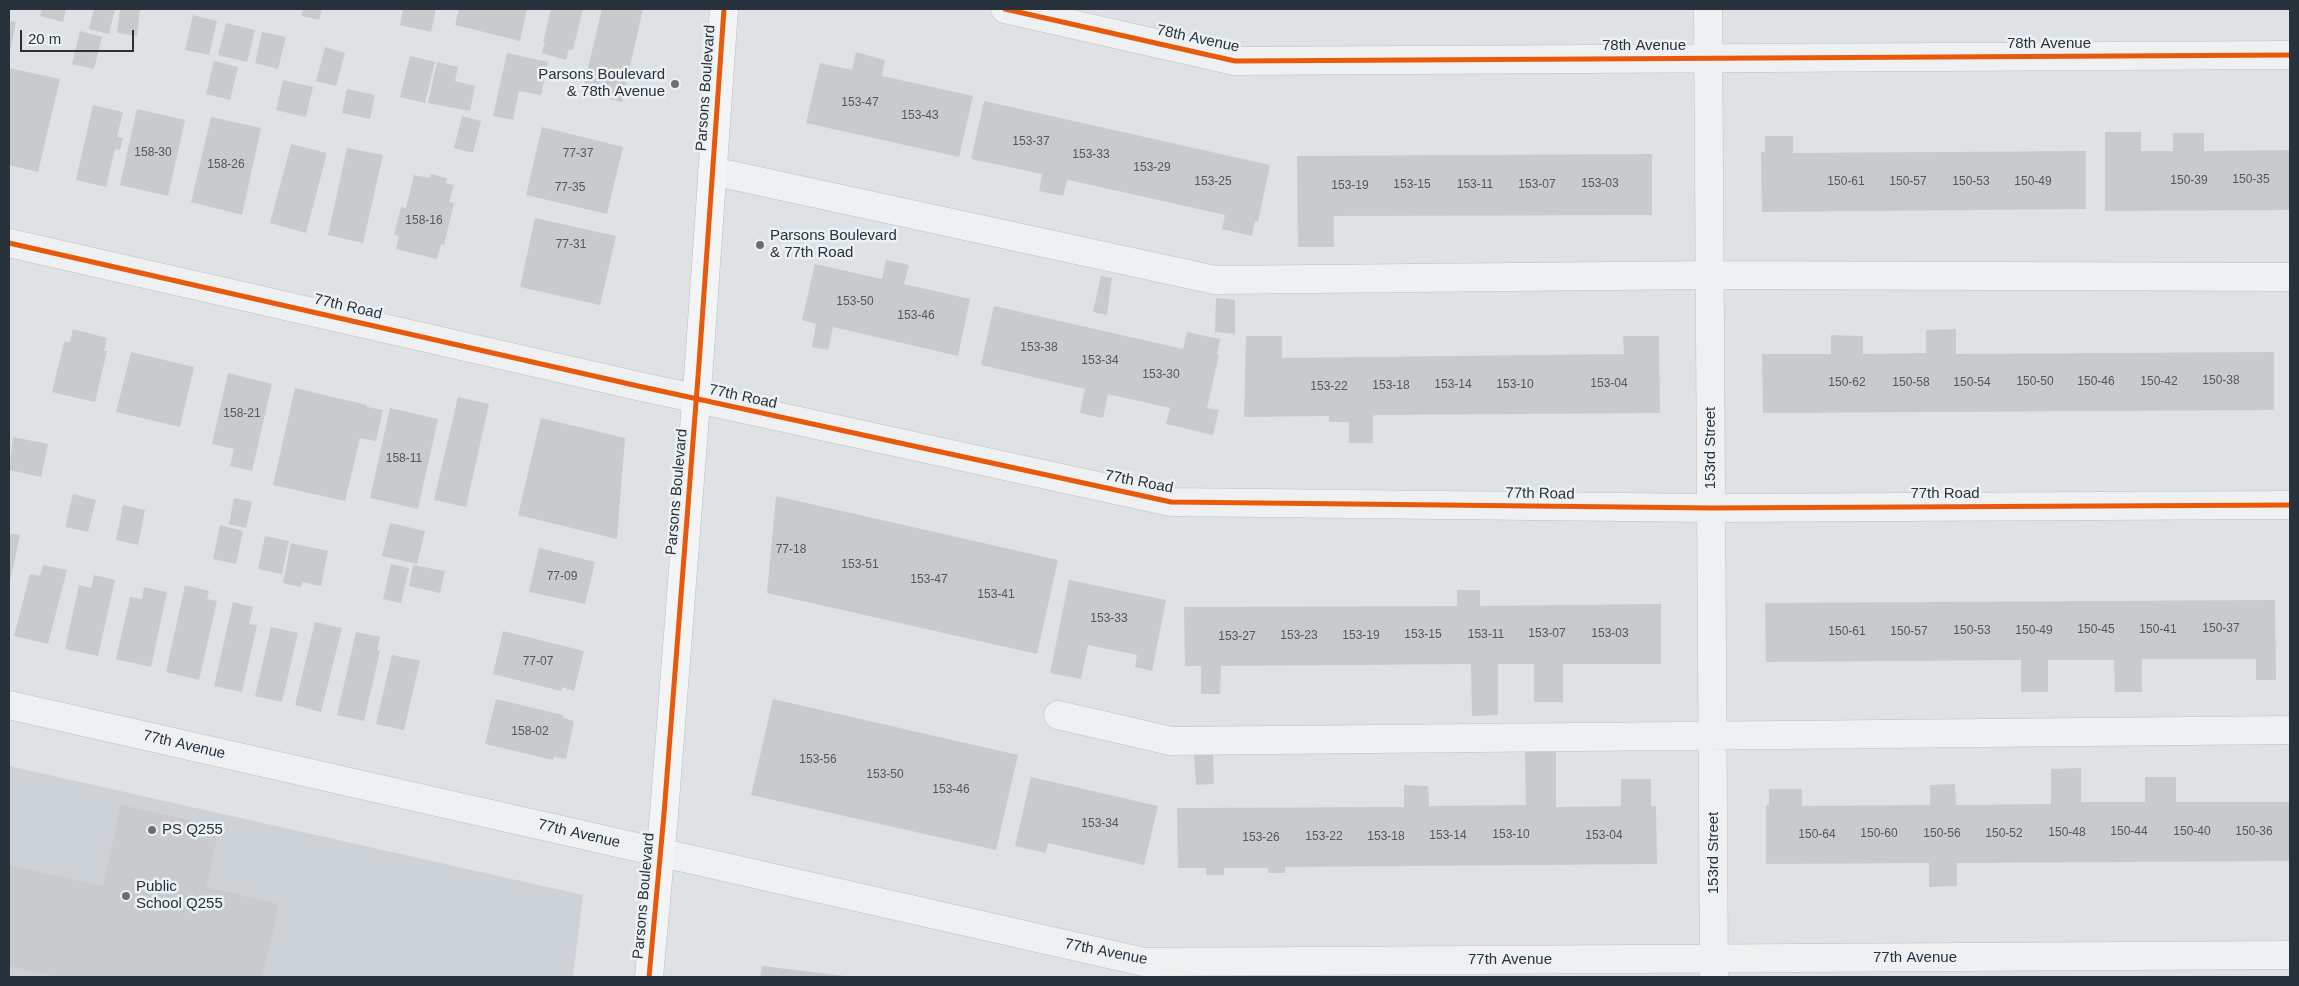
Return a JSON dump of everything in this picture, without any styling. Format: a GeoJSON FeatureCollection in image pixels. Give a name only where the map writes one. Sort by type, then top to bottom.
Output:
{"type":"FeatureCollection","features":[{"type":"Feature","properties":{"kind":"main road","name":"Parsons Boulevard"},"geometry":{"type":"LineString","coordinates":[[649,977],[696,399],[724,9]]}},
{"type":"Feature","properties":{"kind":"street","name":"78th Avenue"},"geometry":{"type":"LineString","coordinates":[[1005,9],[1235,61],[2290,55]]}},
{"type":"Feature","properties":{"kind":"street","name":"153rd Street"},"geometry":{"type":"LineString","coordinates":[[1708,9],[1714,968]]}},
{"type":"Feature","properties":{"kind":"street"},"geometry":{"type":"LineString","coordinates":[[712,172],[1214,280],[1710,275],[2290,277]]}},
{"type":"Feature","properties":{"kind":"street","name":"77th Road"},"geometry":{"type":"LineString","coordinates":[[9,243],[696,399],[1172,502],[1712,508],[2290,505]]}},
{"type":"Feature","properties":{"kind":"street","name":"77th Avenue"},"geometry":{"type":"LineString","coordinates":[[9,705],[1144,962],[1714,968],[2290,956]]}},
{"type":"Feature","properties":{"kind":"street"},"geometry":{"type":"LineString","coordinates":[[1058,715],[1171,741],[2290,730]]}},
{"type":"Feature","properties":{"kind":"shaded area","name":"PS Q255"},"geometry":{"type":"Polygon","coordinates":[[[9,766],[583,895],[573,977],[9,977],[9,766]]]}},
{"type":"Feature","properties":{"kind":"building"},"geometry":{"type":"Polygon","coordinates":[[[42,9],[66,9],[63,22],[40,16],[42,9]]]}},
{"type":"Feature","properties":{"kind":"building"},"geometry":{"type":"Polygon","coordinates":[[[94,9],[115,9],[109,34],[89,29],[94,9]]]}},
{"type":"Feature","properties":{"kind":"building"},"geometry":{"type":"Polygon","coordinates":[[[120,9],[140,9],[137,36],[117,33],[120,9]]]}},
{"type":"Feature","properties":{"kind":"building"},"geometry":{"type":"Polygon","coordinates":[[[303,9],[322,9],[319,20],[302,16],[303,9]]]}},
{"type":"Feature","properties":{"kind":"building"},"geometry":{"type":"Polygon","coordinates":[[[403,9],[436,9],[431,32],[400,25],[403,9]]]}},
{"type":"Feature","properties":{"kind":"building"},"geometry":{"type":"Polygon","coordinates":[[[459,9],[527,9],[520,41],[455,25],[459,9]]]}},
{"type":"Feature","properties":{"kind":"building"},"geometry":{"type":"Polygon","coordinates":[[[551,9],[583,9],[573,50],[569,49],[566,60],[542,53],[551,9]]]}},
{"type":"Feature","properties":{"kind":"building"},"geometry":{"type":"Polygon","coordinates":[[[602,9],[643,9],[622,102],[582,93],[602,9]]]}},
{"type":"Feature","properties":{"kind":"building"},"geometry":{"type":"Polygon","coordinates":[[[193,15],[217,21],[209,55],[185,50],[193,15]]]}},
{"type":"Feature","properties":{"kind":"building"},"geometry":{"type":"Polygon","coordinates":[[[9,21],[16,22],[10,51],[9,51],[9,21]]]}},
{"type":"Feature","properties":{"kind":"building"},"geometry":{"type":"Polygon","coordinates":[[[226,23],[255,30],[247,62],[218,55],[226,23]]]}},
{"type":"Feature","properties":{"kind":"building"},"geometry":{"type":"Polygon","coordinates":[[[80,31],[102,37],[94,69],[72,64],[80,31]]]}},
{"type":"Feature","properties":{"kind":"building"},"geometry":{"type":"Polygon","coordinates":[[[262,32],[286,37],[278,69],[255,63],[262,32]]]}},
{"type":"Feature","properties":{"kind":"building"},"geometry":{"type":"Polygon","coordinates":[[[325,47],[345,53],[336,86],[316,81],[325,47]]]}},
{"type":"Feature","properties":{"kind":"building"},"geometry":{"type":"Polygon","coordinates":[[[856,52],[885,60],[882,76],[973,96],[959,157],[806,123],[820,63],[852,70],[856,52]]]}},
{"type":"Feature","properties":{"kind":"building"},"geometry":{"type":"Polygon","coordinates":[[[507,53],[548,62],[541,95],[519,91],[513,120],[493,116],[507,53]]]}},
{"type":"Feature","properties":{"kind":"building"},"geometry":{"type":"Polygon","coordinates":[[[410,56],[435,62],[425,103],[400,97],[410,56]]]}},
{"type":"Feature","properties":{"kind":"building"},"geometry":{"type":"Polygon","coordinates":[[[214,61],[238,67],[230,100],[206,94],[214,61]]]}},
{"type":"Feature","properties":{"kind":"building"},"geometry":{"type":"Polygon","coordinates":[[[437,62],[458,67],[455,81],[475,86],[470,111],[428,103],[437,62]]]}},
{"type":"Feature","properties":{"kind":"building"},"geometry":{"type":"Polygon","coordinates":[[[9,68],[60,79],[38,172],[9,165],[9,68]]]}},
{"type":"Feature","properties":{"kind":"building"},"geometry":{"type":"Polygon","coordinates":[[[283,80],[313,87],[306,117],[276,110],[283,80]]]}},
{"type":"Feature","properties":{"kind":"building"},"geometry":{"type":"Polygon","coordinates":[[[347,89],[375,95],[370,119],[342,113],[347,89]]]}},
{"type":"Feature","properties":{"kind":"building"},"geometry":{"type":"Polygon","coordinates":[[[984,101],[1270,165],[1258,222],[1255,221],[1252,236],[1222,229],[1225,215],[1069,180],[1067,180],[1063,196],[1039,191],[1042,174],[971,159],[984,101]]]}},
{"type":"Feature","properties":{"kind":"building"},"geometry":{"type":"Polygon","coordinates":[[[93,105],[123,112],[117,137],[123,138],[120,150],[115,149],[106,187],[76,180],[93,105]]]}},
{"type":"Feature","properties":{"kind":"building"},"geometry":{"type":"Polygon","coordinates":[[[137,109],[185,120],[168,196],[120,185],[137,109]]]}},
{"type":"Feature","properties":{"kind":"building"},"geometry":{"type":"Polygon","coordinates":[[[462,116],[481,121],[473,153],[454,148],[462,116]]]}},
{"type":"Feature","properties":{"kind":"building"},"geometry":{"type":"Polygon","coordinates":[[[211,117],[261,128],[242,215],[191,202],[211,117]]]}},
{"type":"Feature","properties":{"kind":"building"},"geometry":{"type":"Polygon","coordinates":[[[542,127],[623,147],[607,214],[526,195],[542,127]]]}},
{"type":"Feature","properties":{"kind":"building"},"geometry":{"type":"Polygon","coordinates":[[[2105,132],[2141,132],[2141,151],[2173,151],[2173,133],[2204,133],[2204,151],[2290,150],[2290,210],[2105,211],[2105,132]]]}},
{"type":"Feature","properties":{"kind":"building"},"geometry":{"type":"Polygon","coordinates":[[[1765,136],[1793,136],[1793,153],[2086,151],[2086,209],[1762,212],[1761,152],[1765,152],[1765,136]]]}},
{"type":"Feature","properties":{"kind":"building"},"geometry":{"type":"Polygon","coordinates":[[[291,144],[327,153],[306,233],[270,223],[291,144]]]}},
{"type":"Feature","properties":{"kind":"building"},"geometry":{"type":"Polygon","coordinates":[[[347,148],[383,155],[363,243],[328,235],[347,148]]]}},
{"type":"Feature","properties":{"kind":"building"},"geometry":{"type":"Polygon","coordinates":[[[1652,154],[1652,215],[1334,216],[1334,247],[1298,247],[1297,156],[1652,154]]]}},
{"type":"Feature","properties":{"kind":"building"},"geometry":{"type":"Polygon","coordinates":[[[431,174],[447,178],[446,183],[454,185],[449,202],[454,203],[444,245],[441,244],[437,259],[396,249],[399,236],[394,234],[401,207],[406,208],[414,175],[430,178],[431,174]]]}},
{"type":"Feature","properties":{"kind":"building"},"geometry":{"type":"Polygon","coordinates":[[[535,218],[616,236],[600,305],[520,287],[535,218]]]}},
{"type":"Feature","properties":{"kind":"building"},"geometry":{"type":"Polygon","coordinates":[[[886,260],[909,265],[904,284],[970,299],[958,356],[833,327],[828,350],[812,347],[816,324],[802,320],[815,264],[882,279],[886,260]]]}},
{"type":"Feature","properties":{"kind":"building"},"geometry":{"type":"Polygon","coordinates":[[[1101,276],[1112,278],[1107,315],[1093,312],[1101,276]]]}},
{"type":"Feature","properties":{"kind":"building"},"geometry":{"type":"Polygon","coordinates":[[[1216,298],[1235,300],[1235,334],[1215,332],[1216,298]]]}},
{"type":"Feature","properties":{"kind":"building"},"geometry":{"type":"Polygon","coordinates":[[[994,306],[1183,349],[1187,332],[1220,339],[1217,354],[1219,355],[1207,408],[1219,410],[1213,435],[1166,424],[1170,408],[1108,394],[1103,418],[1080,413],[1085,389],[981,365],[994,306]]]}},
{"type":"Feature","properties":{"kind":"building"},"geometry":{"type":"Polygon","coordinates":[[[73,329],[107,338],[104,351],[107,351],[95,402],[52,392],[64,342],[70,342],[73,329]]]}},
{"type":"Feature","properties":{"kind":"building"},"geometry":{"type":"Polygon","coordinates":[[[1956,329],[1956,354],[2274,352],[2274,410],[1763,413],[1762,354],[1831,354],[1831,335],[1863,336],[1863,354],[1926,353],[1926,330],[1956,329]]]}},
{"type":"Feature","properties":{"kind":"building"},"geometry":{"type":"Polygon","coordinates":[[[1246,336],[1282,336],[1282,358],[1624,354],[1623,336],[1659,336],[1660,413],[1376,415],[1373,416],[1373,443],[1349,443],[1349,422],[1329,422],[1329,416],[1244,417],[1246,336]]]}},
{"type":"Feature","properties":{"kind":"building"},"geometry":{"type":"Polygon","coordinates":[[[131,352],[194,367],[180,427],[116,412],[131,352]]]}},
{"type":"Feature","properties":{"kind":"building"},"geometry":{"type":"Polygon","coordinates":[[[228,373],[272,384],[252,471],[230,466],[234,449],[212,444],[228,373]]]}},
{"type":"Feature","properties":{"kind":"building"},"geometry":{"type":"Polygon","coordinates":[[[295,388],[383,410],[376,441],[360,438],[345,501],[273,485],[295,388]]]}},
{"type":"Feature","properties":{"kind":"building"},"geometry":{"type":"Polygon","coordinates":[[[458,397],[489,404],[466,507],[434,500],[458,397]]]}},
{"type":"Feature","properties":{"kind":"building"},"geometry":{"type":"Polygon","coordinates":[[[390,408],[438,419],[418,509],[370,498],[390,408]]]}},
{"type":"Feature","properties":{"kind":"building"},"geometry":{"type":"Polygon","coordinates":[[[541,418],[625,438],[617,539],[518,515],[541,418]]]}},
{"type":"Feature","properties":{"kind":"building"},"geometry":{"type":"Polygon","coordinates":[[[13,437],[48,444],[41,477],[9,470],[13,437]]]}},
{"type":"Feature","properties":{"kind":"building"},"geometry":{"type":"Polygon","coordinates":[[[73,494],[96,500],[88,532],[65,527],[73,494]]]}},
{"type":"Feature","properties":{"kind":"building"},"geometry":{"type":"Polygon","coordinates":[[[776,496],[1058,560],[1037,654],[767,593],[776,496]]]}},
{"type":"Feature","properties":{"kind":"building"},"geometry":{"type":"Polygon","coordinates":[[[234,498],[252,502],[246,528],[229,524],[234,498]]]}},
{"type":"Feature","properties":{"kind":"building"},"geometry":{"type":"Polygon","coordinates":[[[123,505],[145,510],[138,545],[116,540],[123,505]]]}},
{"type":"Feature","properties":{"kind":"building"},"geometry":{"type":"Polygon","coordinates":[[[390,523],[425,531],[417,564],[382,556],[390,523]]]}},
{"type":"Feature","properties":{"kind":"building"},"geometry":{"type":"Polygon","coordinates":[[[220,525],[243,531],[236,564],[213,559],[220,525]]]}},
{"type":"Feature","properties":{"kind":"building"},"geometry":{"type":"Polygon","coordinates":[[[9,533],[20,535],[10,581],[9,581],[9,533]]]}},
{"type":"Feature","properties":{"kind":"building"},"geometry":{"type":"Polygon","coordinates":[[[265,536],[289,541],[282,574],[258,569],[265,536]]]}},
{"type":"Feature","properties":{"kind":"building"},"geometry":{"type":"Polygon","coordinates":[[[291,543],[328,551],[321,586],[302,582],[301,587],[283,583],[291,543]]]}},
{"type":"Feature","properties":{"kind":"building"},"geometry":{"type":"Polygon","coordinates":[[[539,548],[595,562],[585,604],[529,592],[539,548]]]}},
{"type":"Feature","properties":{"kind":"building"},"geometry":{"type":"Polygon","coordinates":[[[391,564],[409,568],[401,603],[383,599],[391,564]]]}},
{"type":"Feature","properties":{"kind":"building"},"geometry":{"type":"Polygon","coordinates":[[[43,565],[67,570],[48,644],[14,636],[30,574],[40,576],[43,565]]]}},
{"type":"Feature","properties":{"kind":"building"},"geometry":{"type":"Polygon","coordinates":[[[413,565],[445,571],[440,593],[409,586],[413,565]]]}},
{"type":"Feature","properties":{"kind":"building"},"geometry":{"type":"Polygon","coordinates":[[[94,575],[115,580],[98,656],[65,649],[79,585],[91,588],[94,575]]]}},
{"type":"Feature","properties":{"kind":"building"},"geometry":{"type":"Polygon","coordinates":[[[1069,580],[1166,600],[1152,671],[1135,667],[1137,655],[1088,645],[1081,679],[1050,673],[1069,580]]]}},
{"type":"Feature","properties":{"kind":"building"},"geometry":{"type":"Polygon","coordinates":[[[185,585],[209,591],[207,599],[217,601],[199,680],[166,672],[185,585]]]}},
{"type":"Feature","properties":{"kind":"building"},"geometry":{"type":"Polygon","coordinates":[[[144,587],[167,592],[151,667],[116,659],[130,597],[142,599],[144,587]]]}},
{"type":"Feature","properties":{"kind":"building"},"geometry":{"type":"Polygon","coordinates":[[[1457,590],[1480,590],[1480,606],[1661,604],[1661,664],[1563,664],[1563,702],[1534,702],[1534,664],[1498,664],[1498,715],[1472,716],[1471,664],[1221,666],[1220,694],[1201,694],[1201,666],[1185,666],[1184,607],[1457,606],[1457,590]]]}},
{"type":"Feature","properties":{"kind":"building"},"geometry":{"type":"Polygon","coordinates":[[[2275,600],[2276,680],[2256,680],[2256,659],[2142,659],[2142,692],[2115,692],[2114,660],[2048,660],[2048,692],[2021,692],[2021,660],[1766,662],[1765,603],[2275,600]]]}},
{"type":"Feature","properties":{"kind":"building"},"geometry":{"type":"Polygon","coordinates":[[[233,602],[253,607],[249,624],[257,625],[242,692],[214,686],[233,602]]]}},
{"type":"Feature","properties":{"kind":"building"},"geometry":{"type":"Polygon","coordinates":[[[315,622],[342,628],[321,712],[295,705],[315,622]]]}},
{"type":"Feature","properties":{"kind":"building"},"geometry":{"type":"Polygon","coordinates":[[[271,627],[298,633],[282,702],[255,696],[271,627]]]}},
{"type":"Feature","properties":{"kind":"building"},"geometry":{"type":"Polygon","coordinates":[[[503,631],[584,651],[574,691],[562,687],[561,691],[493,674],[503,631]]]}},
{"type":"Feature","properties":{"kind":"building"},"geometry":{"type":"Polygon","coordinates":[[[356,632],[380,637],[377,650],[380,651],[364,721],[337,715],[356,632]]]}},
{"type":"Feature","properties":{"kind":"building"},"geometry":{"type":"Polygon","coordinates":[[[392,655],[420,661],[404,730],[376,724],[392,655]]]}},
{"type":"Feature","properties":{"kind":"building"},"geometry":{"type":"Polygon","coordinates":[[[496,699],[563,715],[563,718],[574,721],[566,759],[554,757],[553,760],[485,744],[496,699]]]}},
{"type":"Feature","properties":{"kind":"building"},"geometry":{"type":"Polygon","coordinates":[[[773,699],[1018,755],[996,850],[751,795],[773,699]]]}},
{"type":"Feature","properties":{"kind":"building"},"geometry":{"type":"Polygon","coordinates":[[[1556,751],[1556,807],[1621,806],[1621,779],[1651,779],[1651,806],[1656,806],[1657,864],[1285,867],[1285,873],[1268,873],[1268,868],[1224,868],[1224,875],[1206,875],[1206,868],[1178,868],[1177,808],[1404,807],[1404,785],[1428,786],[1429,806],[1526,805],[1525,752],[1556,751]]]}},
{"type":"Feature","properties":{"kind":"building"},"geometry":{"type":"Polygon","coordinates":[[[1213,754],[1214,784],[1196,785],[1194,755],[1213,754]]]}},
{"type":"Feature","properties":{"kind":"building"},"geometry":{"type":"Polygon","coordinates":[[[2081,768],[2081,802],[2145,802],[2145,777],[2176,777],[2176,802],[2290,802],[2290,861],[1957,863],[1957,886],[1929,887],[1929,863],[1766,864],[1766,805],[1769,805],[1769,789],[1802,789],[1802,806],[1930,805],[1930,785],[1955,784],[1956,805],[2051,804],[2051,769],[2081,768]]]}},
{"type":"Feature","properties":{"kind":"building"},"geometry":{"type":"Polygon","coordinates":[[[1031,777],[1158,806],[1144,865],[1048,843],[1046,853],[1015,846],[1031,777]]]}},
{"type":"Feature","properties":{"kind":"building","name":"Public School Q255"},"geometry":{"type":"Polygon","coordinates":[[[121,805],[220,827],[206,887],[279,904],[262,977],[57,977],[9,966],[9,865],[103,886],[121,805]]]}},
{"type":"Feature","properties":{"kind":"building"},"geometry":{"type":"Polygon","coordinates":[[[762,966],[845,976],[845,977],[760,977],[762,966]]]}},
{"type":"Feature","properties":{"kind":"cycle path"},"geometry":{"type":"LineString","coordinates":[[649,977],[664,814],[699,364],[724,9]]}},
{"type":"Feature","properties":{"kind":"cycle path"},"geometry":{"type":"LineString","coordinates":[[1005,9],[1235,61],[2290,55]]}},
{"type":"Feature","properties":{"kind":"cycle path"},"geometry":{"type":"LineString","coordinates":[[9,243],[638,386],[1171,502],[1712,508],[2290,505]]}},
{"type":"Feature","properties":{"kind":"place","name":"Parsons Boulevard & 78th Avenue"},"geometry":{"type":"Point","coordinates":[675,84]}},
{"type":"Feature","properties":{"kind":"place","name":"Parsons Boulevard & 77th Road"},"geometry":{"type":"Point","coordinates":[760,245]}},
{"type":"Feature","properties":{"kind":"place","name":"PS Q255"},"geometry":{"type":"Point","coordinates":[152,830]}},
{"type":"Feature","properties":{"kind":"place","name":"Public School Q255"},"geometry":{"type":"Point","coordinates":[126,896]}}]}
